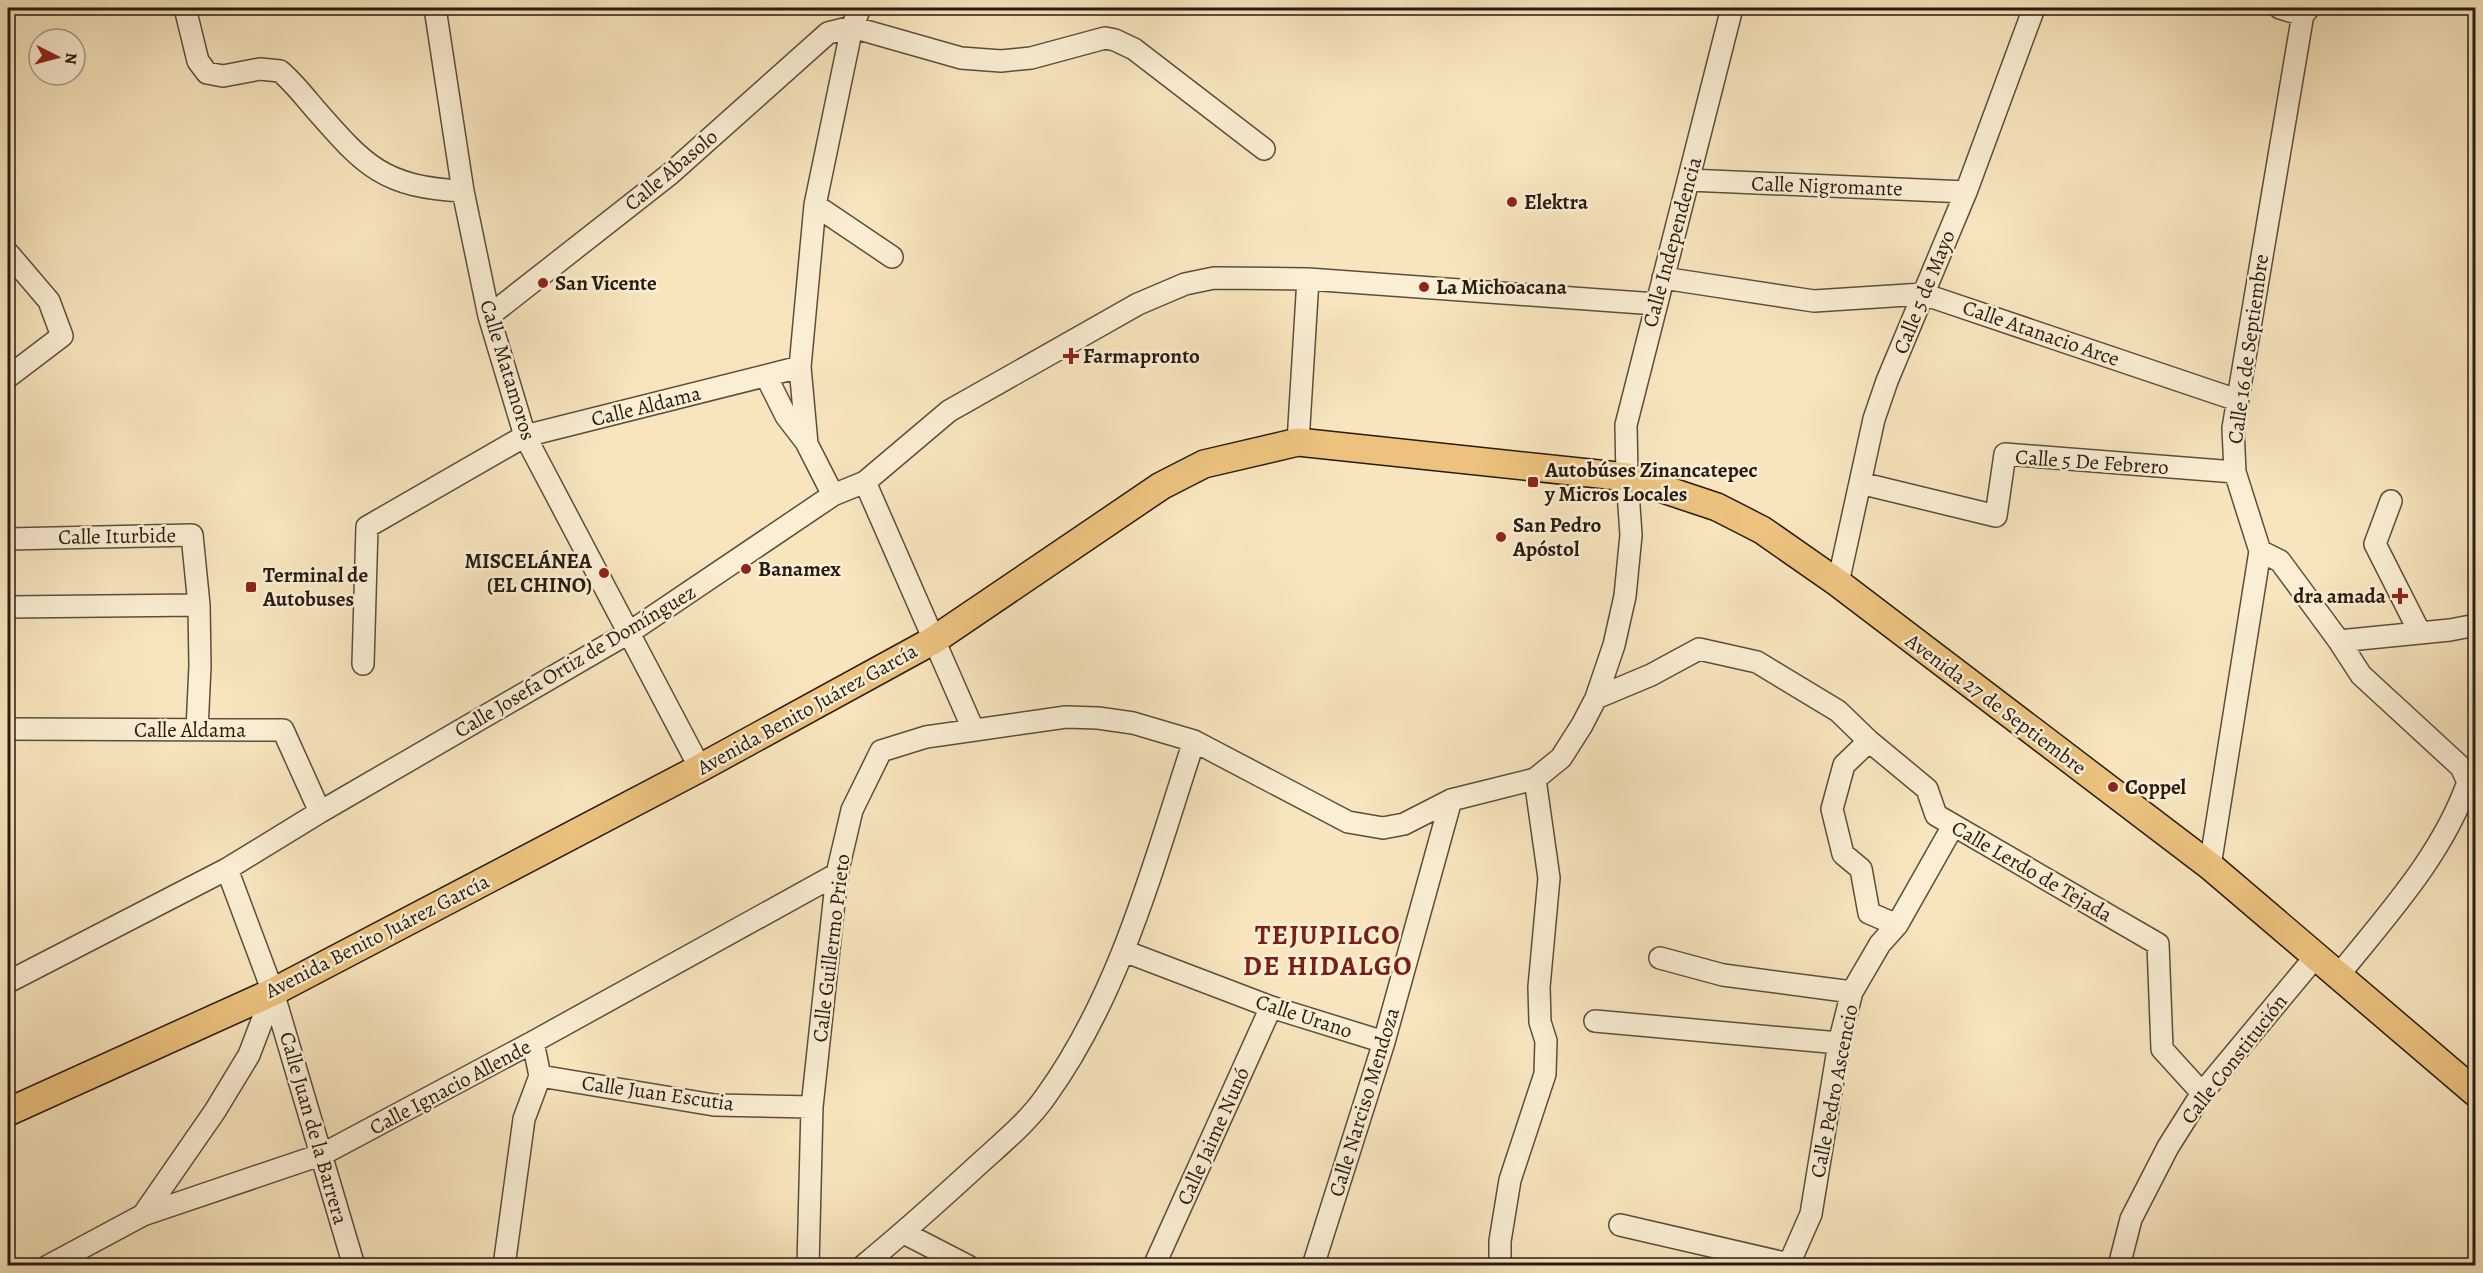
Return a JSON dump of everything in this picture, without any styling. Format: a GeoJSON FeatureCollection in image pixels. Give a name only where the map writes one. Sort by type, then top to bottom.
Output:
{"type":"FeatureCollection","features":[{"type":"Feature","properties":{"kind":"main road","name":"Avenida Benito Juárez García"},"geometry":{"type":"LineString","coordinates":[[8,1112],[273,992],[700,768],[934,640],[1161,486],[1204,464],[1298,442],[1627,477]]}},
{"type":"Feature","properties":{"kind":"main road","name":"Avenida 27 de Septiembre"},"geometry":{"type":"LineString","coordinates":[[1627,477],[1726,512],[1762,530],[1838,583],[2210,866],[2475,1093]]}},
{"type":"Feature","properties":{"kind":"street"},"geometry":{"type":"LineString","coordinates":[[184,8],[198,61],[207,73],[223,76],[260,69],[280,71],[345,144],[386,176],[418,186],[463,191]]}},
{"type":"Feature","properties":{"kind":"street","name":"Calle Matamoros"},"geometry":{"type":"LineString","coordinates":[[435,8],[463,191],[489,316],[525,436],[700,768]]}},
{"type":"Feature","properties":{"kind":"street","name":"Calle Independencia"},"geometry":{"type":"LineString","coordinates":[[1535,778],[1561,758],[1582,725],[1596,698],[1614,645],[1625,596],[1631,535],[1626,424],[1732,8]]}},
{"type":"Feature","properties":{"kind":"street","name":"Calle 5 de Mayo"},"geometry":{"type":"LineString","coordinates":[[1838,583],[1874,419],[1966,192],[2034,8]]}},
{"type":"Feature","properties":{"kind":"street"},"geometry":{"type":"LineString","coordinates":[[2280,8],[2305,10]]}},
{"type":"Feature","properties":{"kind":"street","name":"Calle 16 de Septiembre"},"geometry":{"type":"LineString","coordinates":[[2210,866],[2260,551],[2235,472],[2233,428],[2305,10]]}},
{"type":"Feature","properties":{"kind":"street"},"geometry":{"type":"LineString","coordinates":[[807,444],[800,367],[815,205],[856,17],[961,58],[1001,61],[1031,58],[1093,40],[1115,40],[1134,49],[1264,149]]}},
{"type":"Feature","properties":{"kind":"street","name":"Calle Abasolo"},"geometry":{"type":"LineString","coordinates":[[489,316],[670,174],[828,33],[856,17]]}},
{"type":"Feature","properties":{"kind":"street","name":"Calle Nigromante"},"geometry":{"type":"LineString","coordinates":[[1689,180],[1966,192]]}},
{"type":"Feature","properties":{"kind":"street"},"geometry":{"type":"LineString","coordinates":[[815,205],[892,257]]}},
{"type":"Feature","properties":{"kind":"street"},"geometry":{"type":"LineString","coordinates":[[8,252],[49,301],[62,336],[8,377]]}},
{"type":"Feature","properties":{"kind":"street","name":"Calle Josefa Ortiz de Domínguez"},"geometry":{"type":"LineString","coordinates":[[8,982],[228,869],[320,812],[630,632],[833,495],[865,482],[950,411],[1138,304],[1185,284],[1214,278],[1308,279],[1656,304]]}},
{"type":"Feature","properties":{"kind":"street","name":"Calle Atanacio Arce"},"geometry":{"type":"LineString","coordinates":[[1663,278],[1815,301],[1923,294],[2237,400]]}},
{"type":"Feature","properties":{"kind":"street"},"geometry":{"type":"LineString","coordinates":[[1298,442],[1308,279]]}},
{"type":"Feature","properties":{"kind":"street","name":"Calle Aldama"},"geometry":{"type":"LineString","coordinates":[[363,664],[367,527],[525,436],[800,367]]}},
{"type":"Feature","properties":{"kind":"street"},"geometry":{"type":"LineString","coordinates":[[766,376],[786,416],[807,444],[833,495]]}},
{"type":"Feature","properties":{"kind":"street","name":"Calle 5 De Febrero"},"geometry":{"type":"LineString","coordinates":[[1860,483],[1996,516],[2005,454],[2235,472]]}},
{"type":"Feature","properties":{"kind":"street"},"geometry":{"type":"LineString","coordinates":[[865,482],[973,729]]}},
{"type":"Feature","properties":{"kind":"street"},"geometry":{"type":"LineString","coordinates":[[2391,501],[2375,544],[2420,633]]}},
{"type":"Feature","properties":{"kind":"street","name":"Calle Iturbide"},"geometry":{"type":"LineString","coordinates":[[8,539],[192,535],[199,605],[200,666],[197,730]]}},
{"type":"Feature","properties":{"kind":"street"},"geometry":{"type":"LineString","coordinates":[[2260,551],[2280,561],[2361,675],[2461,767],[2472,780],[2420,874],[2338,976]]}},
{"type":"Feature","properties":{"kind":"street"},"geometry":{"type":"LineString","coordinates":[[8,607],[199,605]]}},
{"type":"Feature","properties":{"kind":"street"},"geometry":{"type":"LineString","coordinates":[[2339,641],[2475,625]]}},
{"type":"Feature","properties":{"kind":"street","name":"Calle Lerdo de Tejada"},"geometry":{"type":"LineString","coordinates":[[1596,698],[1651,675],[1699,649],[1757,662],[1838,711],[1869,741],[1927,789],[1936,815],[2158,944],[2162,1050],[2202,1093]]}},
{"type":"Feature","properties":{"kind":"street","name":"Calle Guillermo Prieto"},"geometry":{"type":"LineString","coordinates":[[808,1266],[812,1107],[837,874],[852,810],[881,751],[926,737],[1066,717],[1098,718],[1133,723],[1194,741],[1348,822],[1383,828],[1404,824],[1451,800],[1535,778]]}},
{"type":"Feature","properties":{"kind":"street","name":"Calle Aldama"},"geometry":{"type":"LineString","coordinates":[[8,729],[283,730],[320,812]]}},
{"type":"Feature","properties":{"kind":"street"},"geometry":{"type":"LineString","coordinates":[[863,1266],[904,1233],[1016,1129],[1044,1099],[1073,1057],[1124,951],[1194,741]]}},
{"type":"Feature","properties":{"kind":"street"},"geometry":{"type":"LineString","coordinates":[[1869,741],[1844,765],[1832,808],[1843,854],[1861,869],[1869,913],[1896,925]]}},
{"type":"Feature","properties":{"kind":"street"},"geometry":{"type":"LineString","coordinates":[[1500,1266],[1500,1241],[1510,1180],[1545,1074],[1546,1041],[1540,1022],[1539,987],[1549,878],[1535,778]]}},
{"type":"Feature","properties":{"kind":"street","name":"Calle Narciso Mendoza"},"geometry":{"type":"LineString","coordinates":[[1313,1266],[1384,1042],[1451,800]]}},
{"type":"Feature","properties":{"kind":"street","name":"Calle Pedro Ascencio"},"geometry":{"type":"LineString","coordinates":[[1789,1264],[1811,1215],[1839,1042],[1852,992],[1880,944],[1896,925],[1953,826]]}},
{"type":"Feature","properties":{"kind":"street","name":"Calle Juan de la Barrera"},"geometry":{"type":"LineString","coordinates":[[228,869],[273,992],[323,1154],[354,1266]]}},
{"type":"Feature","properties":{"kind":"street","name":"Calle Ignacio Allende"},"geometry":{"type":"LineString","coordinates":[[48,1266],[143,1215],[323,1154],[533,1042],[837,874]]}},
{"type":"Feature","properties":{"kind":"street","name":"Calle Urano"},"geometry":{"type":"LineString","coordinates":[[1124,951],[1271,1007],[1384,1042]]}},
{"type":"Feature","properties":{"kind":"street","name":"Calle Constitución"},"geometry":{"type":"LineString","coordinates":[[2119,1266],[2131,1219],[2168,1147],[2202,1093],[2316,956]]}},
{"type":"Feature","properties":{"kind":"street"},"geometry":{"type":"LineString","coordinates":[[1659,958],[1723,975],[1852,992]]}},
{"type":"Feature","properties":{"kind":"street"},"geometry":{"type":"LineString","coordinates":[[143,1215],[215,1111],[249,1055],[273,992]]}},
{"type":"Feature","properties":{"kind":"street","name":"Calle Jaime Nunó"},"geometry":{"type":"LineString","coordinates":[[1154,1266],[1271,1007]]}},
{"type":"Feature","properties":{"kind":"street"},"geometry":{"type":"LineString","coordinates":[[1595,1021],[1839,1042]]}},
{"type":"Feature","properties":{"kind":"street"},"geometry":{"type":"LineString","coordinates":[[504,1266],[524,1119],[540,1076],[533,1042]]}},
{"type":"Feature","properties":{"kind":"street","name":"Calle Juan Escutia"},"geometry":{"type":"LineString","coordinates":[[540,1076],[714,1105],[812,1107]]}},
{"type":"Feature","properties":{"kind":"street"},"geometry":{"type":"LineString","coordinates":[[1620,1225],[1789,1264]]}},
{"type":"Feature","properties":{"kind":"street"},"geometry":{"type":"LineString","coordinates":[[904,1233],[969,1266]]}},
{"type":"Feature","properties":{"kind":"place","name":"Elektra"},"geometry":{"type":"Point","coordinates":[1512,202]}},
{"type":"Feature","properties":{"kind":"place","name":"San Vicente"},"geometry":{"type":"Point","coordinates":[543,283]}},
{"type":"Feature","properties":{"kind":"place","name":"La Michoacana"},"geometry":{"type":"Point","coordinates":[1424,287]}},
{"type":"Feature","properties":{"kind":"place","name":"Farmapronto"},"geometry":{"type":"Point","coordinates":[1071,356]}},
{"type":"Feature","properties":{"kind":"place","name":"Autobúses Zinancatepec y Micros Locales"},"geometry":{"type":"Point","coordinates":[1533,482]}},
{"type":"Feature","properties":{"kind":"place","name":"San Pedro Apóstol"},"geometry":{"type":"Point","coordinates":[1501,537]}},
{"type":"Feature","properties":{"kind":"place","name":"Banamex"},"geometry":{"type":"Point","coordinates":[746,569]}},
{"type":"Feature","properties":{"kind":"place","name":"MISCELÁNEA (EL CHINO)"},"geometry":{"type":"Point","coordinates":[604,573]}},
{"type":"Feature","properties":{"kind":"place","name":"Terminal de Autobuses"},"geometry":{"type":"Point","coordinates":[251,587]}},
{"type":"Feature","properties":{"kind":"place","name":"dra amada"},"geometry":{"type":"Point","coordinates":[2400,596]}},
{"type":"Feature","properties":{"kind":"place","name":"Coppel"},"geometry":{"type":"Point","coordinates":[2113,787]}},
{"type":"Feature","properties":{"kind":"district","name":"TEJUPILCO DE HIDALGO"},"geometry":{"type":"Point","coordinates":[1328,950]}}]}
